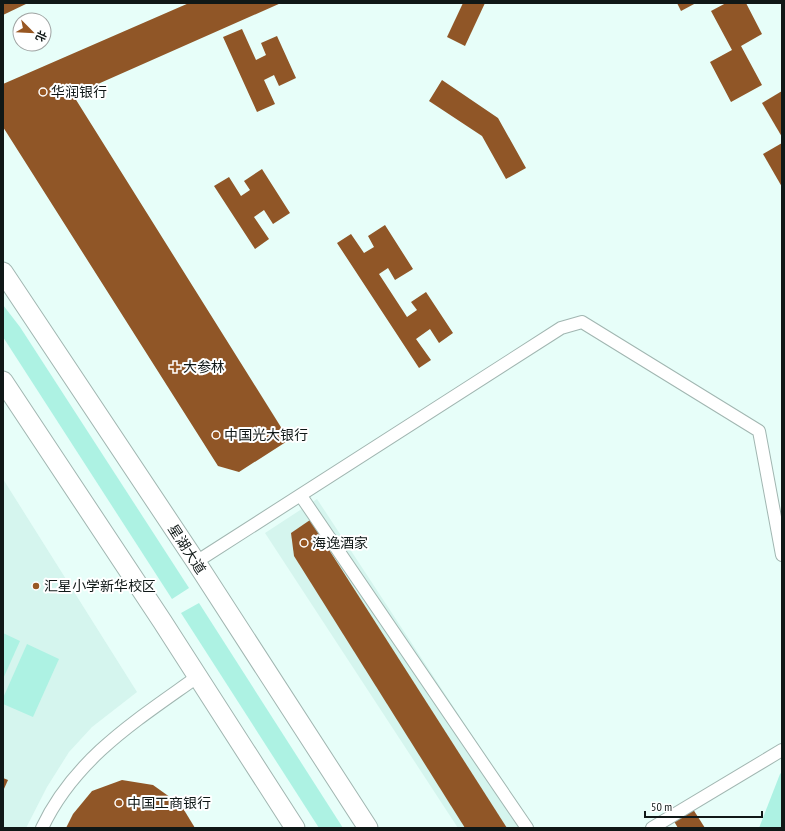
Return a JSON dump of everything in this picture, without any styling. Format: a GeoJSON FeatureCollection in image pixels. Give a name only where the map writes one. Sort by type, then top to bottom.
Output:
{"type":"FeatureCollection","features":[{"type":"Feature","properties":{"kind":"main road","name":"星湖大道"},"geometry":{"type":"LineString","coordinates":[[3,272],[196,562],[368,828]]}},
{"type":"Feature","properties":{"kind":"main road"},"geometry":{"type":"LineString","coordinates":[[3,381],[295,828]]}},
{"type":"Feature","properties":{"kind":"street"},"geometry":{"type":"LineString","coordinates":[[196,562],[561,328],[582,322],[759,431],[782,555]]}},
{"type":"Feature","properties":{"kind":"street"},"geometry":{"type":"LineString","coordinates":[[301,496],[527,828]]}},
{"type":"Feature","properties":{"kind":"street"},"geometry":{"type":"LineString","coordinates":[[42,828],[65,787],[86,763],[111,740],[197,677]]}},
{"type":"Feature","properties":{"kind":"street"},"geometry":{"type":"LineString","coordinates":[[652,828],[782,750]]}},
{"type":"Feature","properties":{"kind":"shaded area","name":"汇星小学新华校区"},"geometry":{"type":"Polygon","coordinates":[[[3,479],[137,692],[92,727],[69,752],[47,787],[26,828],[3,828],[3,479]]]}},
{"type":"Feature","properties":{"kind":"shaded area"},"geometry":{"type":"Polygon","coordinates":[[[317,499],[533,828],[458,828],[265,533],[317,499]]]}},
{"type":"Feature","properties":{"kind":"green space"},"geometry":{"type":"Polygon","coordinates":[[[3,305],[20,327],[189,588],[172,599],[3,337],[3,305]]]}},
{"type":"Feature","properties":{"kind":"green space"},"geometry":{"type":"Polygon","coordinates":[[[199,603],[343,828],[319,828],[181,613],[199,603]]]}},
{"type":"Feature","properties":{"kind":"green space"},"geometry":{"type":"Polygon","coordinates":[[[3,633],[20,641],[3,679],[3,633]]]}},
{"type":"Feature","properties":{"kind":"green space"},"geometry":{"type":"Polygon","coordinates":[[[27,644],[59,659],[33,717],[3,704],[3,698],[27,644]]]}},
{"type":"Feature","properties":{"kind":"green space"},"geometry":{"type":"Polygon","coordinates":[[[782,772],[782,828],[759,828],[780,774],[782,772]]]}},
{"type":"Feature","properties":{"kind":"building"},"geometry":{"type":"Polygon","coordinates":[[[3,3],[28,3],[3,15],[3,3]]]}},
{"type":"Feature","properties":{"kind":"building"},"geometry":{"type":"Polygon","coordinates":[[[189,3],[281,3],[73,95],[289,440],[239,472],[218,466],[3,127],[3,84],[189,3]]]}},
{"type":"Feature","properties":{"kind":"building"},"geometry":{"type":"Polygon","coordinates":[[[463,3],[485,3],[465,46],[447,37],[463,3]]]}},
{"type":"Feature","properties":{"kind":"building"},"geometry":{"type":"Polygon","coordinates":[[[677,3],[696,3],[681,11],[677,3]]]}},
{"type":"Feature","properties":{"kind":"building"},"geometry":{"type":"Polygon","coordinates":[[[726,3],[746,3],[762,34],[741,46],[762,85],[731,102],[710,62],[732,50],[711,11],[726,3]]]}},
{"type":"Feature","properties":{"kind":"building"},"geometry":{"type":"Polygon","coordinates":[[[242,29],[256,60],[266,55],[261,43],[277,36],[296,78],[279,86],[274,75],[264,80],[275,104],[257,112],[223,37],[242,29]]]}},
{"type":"Feature","properties":{"kind":"building"},"geometry":{"type":"Polygon","coordinates":[[[442,80],[498,118],[526,168],[506,179],[482,136],[429,101],[442,80]]]}},
{"type":"Feature","properties":{"kind":"building"},"geometry":{"type":"Polygon","coordinates":[[[782,91],[782,137],[762,103],[782,91]]]}},
{"type":"Feature","properties":{"kind":"building"},"geometry":{"type":"Polygon","coordinates":[[[782,143],[782,187],[763,154],[782,143]]]}},
{"type":"Feature","properties":{"kind":"building"},"geometry":{"type":"Polygon","coordinates":[[[262,169],[290,213],[273,224],[264,210],[254,217],[269,239],[255,249],[214,186],[229,177],[241,196],[250,190],[244,181],[262,169]]]}},
{"type":"Feature","properties":{"kind":"building"},"geometry":{"type":"Polygon","coordinates":[[[385,225],[413,269],[395,280],[388,268],[379,274],[407,317],[417,310],[411,302],[426,292],[453,333],[439,343],[430,329],[416,339],[431,360],[419,368],[337,243],[351,234],[364,253],[374,247],[368,236],[385,225]]]}},
{"type":"Feature","properties":{"kind":"building"},"geometry":{"type":"Polygon","coordinates":[[[310,520],[507,828],[465,828],[294,556],[291,533],[310,520]]]}},
{"type":"Feature","properties":{"kind":"building"},"geometry":{"type":"Polygon","coordinates":[[[3,778],[8,780],[3,791],[3,778]]]}},
{"type":"Feature","properties":{"kind":"building"},"geometry":{"type":"Polygon","coordinates":[[[122,780],[153,785],[181,805],[195,828],[66,828],[73,814],[92,791],[122,780]]]}},
{"type":"Feature","properties":{"kind":"building"},"geometry":{"type":"Polygon","coordinates":[[[691,806],[705,828],[678,828],[672,818],[691,806]]]}},
{"type":"Feature","properties":{"kind":"place","name":"华润银行"},"geometry":{"type":"Point","coordinates":[43,92]}},
{"type":"Feature","properties":{"kind":"place","name":"大参林"},"geometry":{"type":"Point","coordinates":[175,367]}},
{"type":"Feature","properties":{"kind":"place","name":"中国光大银行"},"geometry":{"type":"Point","coordinates":[216,435]}},
{"type":"Feature","properties":{"kind":"place","name":"海逸酒家"},"geometry":{"type":"Point","coordinates":[304,543]}},
{"type":"Feature","properties":{"kind":"place","name":"汇星小学新华校区"},"geometry":{"type":"Point","coordinates":[36,586]}},
{"type":"Feature","properties":{"kind":"place","name":"中国工商银行"},"geometry":{"type":"Point","coordinates":[119,803]}}]}
